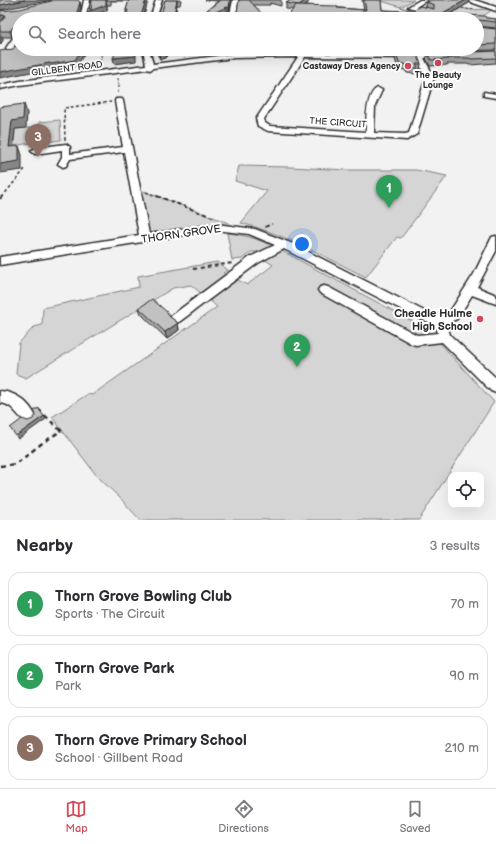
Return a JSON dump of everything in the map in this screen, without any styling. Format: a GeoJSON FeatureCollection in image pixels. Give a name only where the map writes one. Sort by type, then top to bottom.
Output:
{"type":"FeatureCollection","features":[{"type":"Feature","properties":{"kind":"street"},"geometry":{"type":"LineString","coordinates":[[84,12],[87,0]]}},
{"type":"Feature","properties":{"kind":"street"},"geometry":{"type":"LineString","coordinates":[[156,12],[159,0]]}},
{"type":"Feature","properties":{"kind":"street"},"geometry":{"type":"LineString","coordinates":[[233,12],[236,0]]}},
{"type":"Feature","properties":{"kind":"street"},"geometry":{"type":"LineString","coordinates":[[424,0],[411,7],[430,12]]}},
{"type":"Feature","properties":{"kind":"street"},"geometry":{"type":"LineString","coordinates":[[469,3],[496,9]]}},
{"type":"Feature","properties":{"kind":"street"},"geometry":{"type":"LineString","coordinates":[[1,53],[12,50],[9,48],[12,44]]}},
{"type":"Feature","properties":{"kind":"street"},"geometry":{"type":"LineString","coordinates":[[147,56],[150,68]]}},
{"type":"Feature","properties":{"kind":"street","name":"GILLBENT ROAD"},"geometry":{"type":"LineString","coordinates":[[0,87],[20,83],[150,68],[234,56]]}},
{"type":"Feature","properties":{"kind":"street","name":"THE CIRCUIT"},"geometry":{"type":"LineString","coordinates":[[302,56],[260,119],[261,124],[268,128],[407,137],[413,134],[430,77],[418,56]]}},
{"type":"Feature","properties":{"kind":"street","name":"GILLBENT ROAD"},"geometry":{"type":"LineString","coordinates":[[418,56],[448,56]]}},
{"type":"Feature","properties":{"kind":"street"},"geometry":{"type":"LineString","coordinates":[[367,91],[377,92],[371,106],[370,135]]}},
{"type":"Feature","properties":{"kind":"street"},"geometry":{"type":"LineString","coordinates":[[487,94],[496,96]]}},
{"type":"Feature","properties":{"kind":"street"},"geometry":{"type":"LineString","coordinates":[[119,101],[145,238]]}},
{"type":"Feature","properties":{"kind":"street"},"geometry":{"type":"LineString","coordinates":[[35,151],[66,147],[65,161],[128,149]]}},
{"type":"Feature","properties":{"kind":"street","name":"THORN GROVE"},"geometry":{"type":"LineString","coordinates":[[0,261],[216,227],[233,228],[251,232],[284,245],[424,316],[440,320]]}},
{"type":"Feature","properties":{"kind":"street"},"geometry":{"type":"LineString","coordinates":[[496,240],[479,275],[453,316],[447,320],[440,320],[445,337],[496,387]]}},
{"type":"Feature","properties":{"kind":"street"},"geometry":{"type":"LineString","coordinates":[[175,319],[250,263],[284,245]]}},
{"type":"Feature","properties":{"kind":"street"},"geometry":{"type":"LineString","coordinates":[[470,289],[496,300]]}},
{"type":"Feature","properties":{"kind":"street"},"geometry":{"type":"LineString","coordinates":[[324,290],[416,340],[445,337]]}},
{"type":"Feature","properties":{"kind":"street"},"geometry":{"type":"LineString","coordinates":[[0,397],[10,397],[29,417]]}},
{"type":"Feature","properties":{"kind":"path"},"geometry":{"type":"LineString","coordinates":[[453,12],[461,8]]}},
{"type":"Feature","properties":{"kind":"path"},"geometry":{"type":"LineString","coordinates":[[100,74],[101,56]]}},
{"type":"Feature","properties":{"kind":"path"},"geometry":{"type":"LineString","coordinates":[[66,147],[64,108],[119,101],[117,73]]}},
{"type":"Feature","properties":{"kind":"path"},"geometry":{"type":"LineString","coordinates":[[0,198],[25,169]]}},
{"type":"Feature","properties":{"kind":"path"},"geometry":{"type":"LineString","coordinates":[[135,188],[229,223],[233,228]]}},
{"type":"Feature","properties":{"kind":"path"},"geometry":{"type":"LineString","coordinates":[[193,269],[238,262],[250,263]]}},
{"type":"Feature","properties":{"kind":"path"},"geometry":{"type":"LineString","coordinates":[[0,466],[16,464],[41,444],[62,430]]}},
{"type":"Feature","properties":{"kind":"shaded area"},"geometry":{"type":"Polygon","coordinates":[[[378,0],[414,0],[400,7],[378,0]]]}},
{"type":"Feature","properties":{"kind":"shaded area"},"geometry":{"type":"Polygon","coordinates":[[[426,6],[445,12],[420,12],[426,6]]]}},
{"type":"Feature","properties":{"kind":"shaded area"},"geometry":{"type":"Polygon","coordinates":[[[461,8],[473,10],[493,9],[484,16],[484,12],[454,12],[461,8]]]}},
{"type":"Feature","properties":{"kind":"shaded area"},"geometry":{"type":"Polygon","coordinates":[[[60,120],[61,140],[39,143],[39,122],[60,120]]]}},
{"type":"Feature","properties":{"kind":"shaded area"},"geometry":{"type":"Polygon","coordinates":[[[30,128],[30,143],[14,146],[15,129],[30,128]]]}},
{"type":"Feature","properties":{"kind":"shaded area"},"geometry":{"type":"Polygon","coordinates":[[[239,166],[348,170],[416,170],[447,176],[401,238],[397,237],[366,277],[273,233],[241,223],[267,191],[235,181],[239,166]]]}},
{"type":"Feature","properties":{"kind":"shaded area"},"geometry":{"type":"Polygon","coordinates":[[[135,188],[229,223],[233,228],[216,227],[145,239],[135,188]]]}},
{"type":"Feature","properties":{"kind":"shaded area"},"geometry":{"type":"Polygon","coordinates":[[[227,233],[256,239],[271,247],[260,252],[251,252],[242,259],[232,260],[227,233]]]}},
{"type":"Feature","properties":{"kind":"shaded area"},"geometry":{"type":"Polygon","coordinates":[[[278,251],[282,251],[427,329],[494,402],[450,472],[448,472],[448,474],[419,520],[140,520],[97,476],[52,417],[88,394],[92,395],[217,307],[207,298],[232,279],[236,282],[238,280],[247,285],[273,265],[264,259],[278,251]]]}},
{"type":"Feature","properties":{"kind":"shaded area"},"geometry":{"type":"Polygon","coordinates":[[[217,262],[228,270],[223,273],[228,277],[203,295],[191,285],[173,288],[26,378],[16,374],[19,343],[34,327],[42,325],[43,308],[139,287],[138,276],[217,262]]]}},
{"type":"Feature","properties":{"kind":"building"},"geometry":{"type":"Polygon","coordinates":[[[0,0],[25,0],[0,5],[0,0]]]}},
{"type":"Feature","properties":{"kind":"building"},"geometry":{"type":"Polygon","coordinates":[[[55,0],[78,0],[80,2],[77,12],[12,12],[12,28],[10,31],[0,31],[0,23],[6,15],[0,15],[0,11],[20,9],[55,0]]]}},
{"type":"Feature","properties":{"kind":"building"},"geometry":{"type":"Polygon","coordinates":[[[92,0],[106,0],[106,5],[87,12],[88,8],[91,10],[92,0]]]}},
{"type":"Feature","properties":{"kind":"building"},"geometry":{"type":"Polygon","coordinates":[[[129,0],[146,0],[142,12],[127,12],[128,10],[126,10],[129,0]]]}},
{"type":"Feature","properties":{"kind":"building"},"geometry":{"type":"Polygon","coordinates":[[[165,0],[177,0],[174,12],[162,12],[165,0]]]}},
{"type":"Feature","properties":{"kind":"building"},"geometry":{"type":"Polygon","coordinates":[[[220,0],[230,0],[229,8],[227,7],[216,12],[205,12],[220,0]]]}},
{"type":"Feature","properties":{"kind":"building"},"geometry":{"type":"Polygon","coordinates":[[[239,0],[249,0],[260,12],[237,12],[239,0]]]}},
{"type":"Feature","properties":{"kind":"building"},"geometry":{"type":"Polygon","coordinates":[[[291,0],[306,0],[299,5],[286,3],[291,0]]]}},
{"type":"Feature","properties":{"kind":"building"},"geometry":{"type":"Polygon","coordinates":[[[364,0],[381,0],[382,10],[411,11],[420,6],[434,9],[434,5],[427,2],[431,0],[466,0],[445,12],[291,12],[296,5],[337,6],[337,8],[366,10],[364,0]]]}},
{"type":"Feature","properties":{"kind":"building"},"geometry":{"type":"Polygon","coordinates":[[[484,16],[486,18],[496,19],[496,22],[484,21],[484,16]]]}},
{"type":"Feature","properties":{"kind":"building"},"geometry":{"type":"Polygon","coordinates":[[[484,28],[496,29],[496,44],[484,45],[484,28]]]}},
{"type":"Feature","properties":{"kind":"building"},"geometry":{"type":"Polygon","coordinates":[[[12,49],[12,56],[78,56],[75,60],[0,72],[0,51],[12,49]]]}},
{"type":"Feature","properties":{"kind":"building"},"geometry":{"type":"Polygon","coordinates":[[[496,51],[496,58],[448,58],[431,60],[429,56],[484,56],[484,52],[496,51]]]}},
{"type":"Feature","properties":{"kind":"building"},"geometry":{"type":"Polygon","coordinates":[[[114,56],[136,56],[113,58],[114,56]]]}},
{"type":"Feature","properties":{"kind":"building"},"geometry":{"type":"Polygon","coordinates":[[[397,56],[418,56],[421,64],[416,64],[418,68],[408,68],[407,65],[399,63],[397,56]]]}},
{"type":"Feature","properties":{"kind":"building"},"geometry":{"type":"Polygon","coordinates":[[[24,104],[23,119],[12,121],[9,147],[19,146],[19,161],[0,164],[0,107],[24,104]]]}},
{"type":"Feature","properties":{"kind":"building"},"geometry":{"type":"Polygon","coordinates":[[[152,299],[178,323],[165,332],[139,308],[152,299]]]}},
{"type":"Feature","properties":{"kind":"building"},"geometry":{"type":"Polygon","coordinates":[[[38,408],[44,416],[16,436],[10,428],[22,419],[28,421],[33,419],[36,415],[34,411],[38,408]]]}},
{"type":"Feature","properties":{"kind":"place","name":"The Beauty Lounge"},"geometry":{"type":"Point","coordinates":[438,63]}},
{"type":"Feature","properties":{"kind":"place","name":"Castaway Dress Agency"},"geometry":{"type":"Point","coordinates":[408,66]}},
{"type":"Feature","properties":{"kind":"place","name":"Thorn Grove Primary School"},"geometry":{"type":"Point","coordinates":[38,157]}},
{"type":"Feature","properties":{"kind":"place","name":"Thorn Grove Bowling Club"},"geometry":{"type":"Point","coordinates":[389,208]}},
{"type":"Feature","properties":{"kind":"place","name":"Cheadle Hulme High School"},"geometry":{"type":"Point","coordinates":[480,319]}},
{"type":"Feature","properties":{"kind":"place","name":"Thorn Grove Park"},"geometry":{"type":"Point","coordinates":[297,367]}}]}
